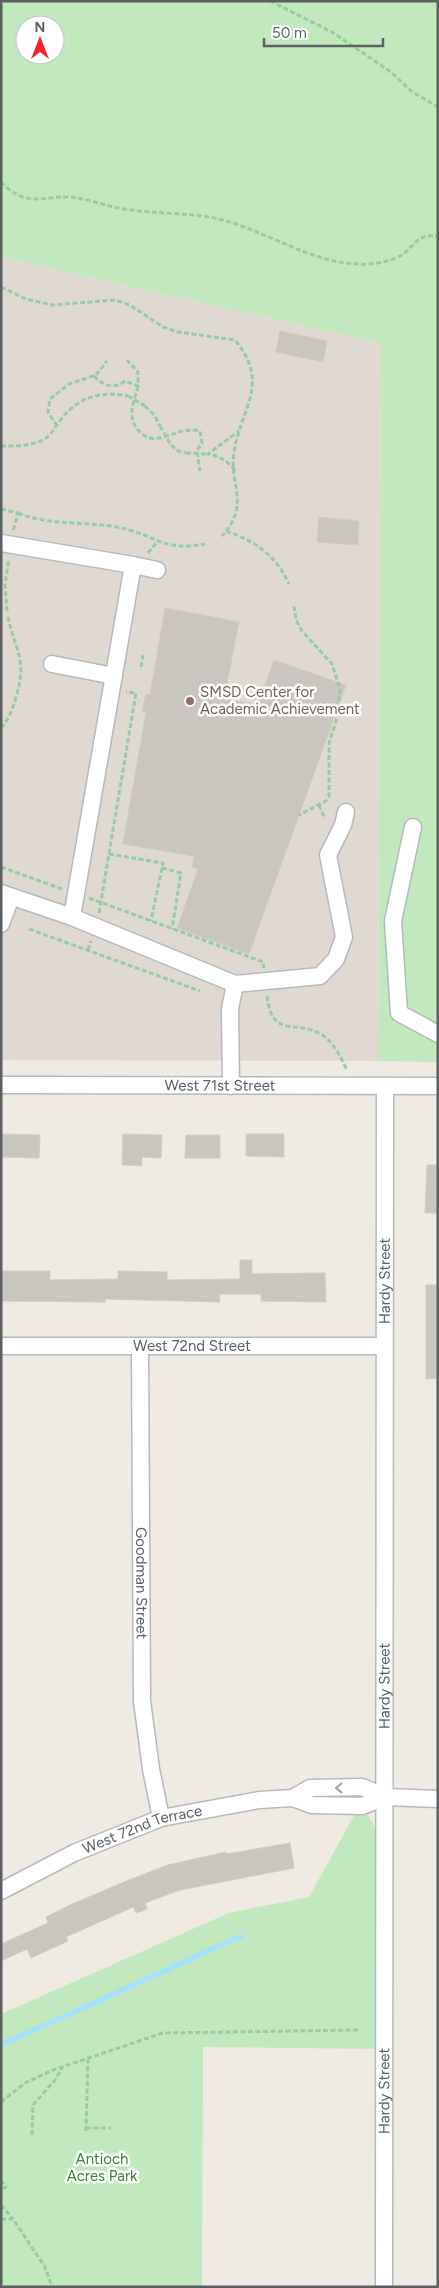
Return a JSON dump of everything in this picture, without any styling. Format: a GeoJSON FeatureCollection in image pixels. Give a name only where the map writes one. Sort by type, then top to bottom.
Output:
{"type":"FeatureCollection","features":[{"type":"Feature","properties":{"kind":"street"},"geometry":{"type":"LineString","coordinates":[[5,548],[133,565],[157,570]]}},
{"type":"Feature","properties":{"kind":"street"},"geometry":{"type":"LineString","coordinates":[[72,917],[133,565]]}},
{"type":"Feature","properties":{"kind":"street"},"geometry":{"type":"LineString","coordinates":[[52,664],[114,676]]}},
{"type":"Feature","properties":{"kind":"street"},"geometry":{"type":"LineString","coordinates":[[1,924],[6,895],[72,917],[235,984],[320,976],[336,959],[344,937],[328,855],[346,812]]}},
{"type":"Feature","properties":{"kind":"street"},"geometry":{"type":"LineString","coordinates":[[413,828],[393,921],[399,1013],[438,1034]]}},
{"type":"Feature","properties":{"kind":"street"},"geometry":{"type":"LineString","coordinates":[[231,1086],[230,1009],[235,984]]}},
{"type":"Feature","properties":{"kind":"street","name":"West 71st Street"},"geometry":{"type":"LineString","coordinates":[[1,1085],[438,1086]]}},
{"type":"Feature","properties":{"kind":"street","name":"Hardy Street"},"geometry":{"type":"LineString","coordinates":[[384,2287],[386,1797],[385,1086]]}},
{"type":"Feature","properties":{"kind":"street","name":"West 72nd Street"},"geometry":{"type":"LineString","coordinates":[[1,1346],[384,1346]]}},
{"type":"Feature","properties":{"kind":"street","name":"Goodman Street"},"geometry":{"type":"LineString","coordinates":[[140,1347],[142,1701],[151,1769],[161,1818]]}},
{"type":"Feature","properties":{"kind":"street","name":"West 72nd Terrace"},"geometry":{"type":"LineString","coordinates":[[1,1891],[74,1852],[161,1818],[259,1800],[293,1798],[312,1805],[362,1806],[386,1797],[438,1799]]}},
{"type":"Feature","properties":{"kind":"path"},"geometry":{"type":"LineString","coordinates":[[270,1],[332,32],[391,72],[411,91],[438,107]]}},
{"type":"Feature","properties":{"kind":"path"},"geometry":{"type":"LineString","coordinates":[[1,182],[13,193],[33,199],[66,196],[126,209],[206,216],[274,237],[328,260],[350,264],[373,264],[390,260],[400,256],[426,235],[438,236]]}},
{"type":"Feature","properties":{"kind":"path"},"geometry":{"type":"LineString","coordinates":[[1,287],[26,299],[52,306],[115,300],[130,305],[163,327],[178,332],[235,340],[248,359],[252,381],[248,410],[234,454],[238,500],[236,513],[231,526],[222,536]]}},
{"type":"Feature","properties":{"kind":"path"},"geometry":{"type":"LineString","coordinates":[[127,360],[138,372],[138,386],[131,412],[134,426],[152,439],[187,429],[200,431],[202,444],[197,450],[200,471]]}},
{"type":"Feature","properties":{"kind":"path"},"geometry":{"type":"LineString","coordinates":[[57,426],[48,412],[50,399],[69,384],[94,376],[107,361]]}},
{"type":"Feature","properties":{"kind":"path"},"geometry":{"type":"LineString","coordinates":[[94,376],[101,383],[108,385],[118,385],[126,382],[138,386]]}},
{"type":"Feature","properties":{"kind":"path"},"geometry":{"type":"LineString","coordinates":[[1,446],[29,444],[44,439],[51,434],[64,416],[81,401],[97,395],[112,393],[128,396],[145,406],[155,416],[171,444],[178,451],[218,456],[227,461],[235,471]]}},
{"type":"Feature","properties":{"kind":"path"},"geometry":{"type":"LineString","coordinates":[[208,454],[240,431]]}},
{"type":"Feature","properties":{"kind":"path"},"geometry":{"type":"LineString","coordinates":[[1,509],[49,523],[118,527],[173,547],[205,544]]}},
{"type":"Feature","properties":{"kind":"path"},"geometry":{"type":"LineString","coordinates":[[14,523],[18,513]]}},
{"type":"Feature","properties":{"kind":"path"},"geometry":{"type":"LineString","coordinates":[[226,531],[257,544],[274,558],[289,584]]}},
{"type":"Feature","properties":{"kind":"path"},"geometry":{"type":"LineString","coordinates":[[5,548],[7,611]]}},
{"type":"Feature","properties":{"kind":"path"},"geometry":{"type":"LineString","coordinates":[[294,606],[299,626],[332,664],[340,689],[337,718],[329,743],[329,796],[326,801],[299,815]]}},
{"type":"Feature","properties":{"kind":"path"},"geometry":{"type":"LineString","coordinates":[[1,728],[14,705],[22,673],[8,617]]}},
{"type":"Feature","properties":{"kind":"path"},"geometry":{"type":"LineString","coordinates":[[141,667],[143,655]]}},
{"type":"Feature","properties":{"kind":"path"},"geometry":{"type":"LineString","coordinates":[[100,902],[136,693],[121,691]]}},
{"type":"Feature","properties":{"kind":"path"},"geometry":{"type":"LineString","coordinates":[[319,805],[325,819]]}},
{"type":"Feature","properties":{"kind":"path"},"geometry":{"type":"LineString","coordinates":[[109,854],[163,863],[151,921]]}},
{"type":"Feature","properties":{"kind":"path"},"geometry":{"type":"LineString","coordinates":[[1,867],[66,890]]}},
{"type":"Feature","properties":{"kind":"path"},"geometry":{"type":"LineString","coordinates":[[162,868],[181,873],[172,928]]}},
{"type":"Feature","properties":{"kind":"path"},"geometry":{"type":"LineString","coordinates":[[86,897],[263,962],[265,968]]}},
{"type":"Feature","properties":{"kind":"path"},"geometry":{"type":"LineString","coordinates":[[29,928],[200,991]]}},
{"type":"Feature","properties":{"kind":"path"},"geometry":{"type":"LineString","coordinates":[[88,950],[89,945]]}},
{"type":"Feature","properties":{"kind":"path"},"geometry":{"type":"LineString","coordinates":[[266,990],[268,1004],[278,1022],[288,1027],[318,1032],[331,1042],[347,1070]]}},
{"type":"Feature","properties":{"kind":"path"},"geometry":{"type":"LineString","coordinates":[[1,2102],[25,2083],[62,2067],[88,2060],[163,2033],[358,2030]]}},
{"type":"Feature","properties":{"kind":"path"},"geometry":{"type":"LineString","coordinates":[[88,2060],[86,2130],[111,2128]]}},
{"type":"Feature","properties":{"kind":"path"},"geometry":{"type":"LineString","coordinates":[[32,2136],[33,2105],[55,2080],[62,2067]]}},
{"type":"Feature","properties":{"kind":"path"},"geometry":{"type":"LineString","coordinates":[[1,2180],[6,2187],[1,2190]]}},
{"type":"Feature","properties":{"kind":"path"},"geometry":{"type":"LineString","coordinates":[[1,2205],[13,2219],[45,2267],[52,2287]]}},
{"type":"Feature","properties":{"kind":"path"},"geometry":{"type":"LineString","coordinates":[[1,2219],[13,2219]]}},
{"type":"Feature","properties":{"kind":"shaded area","name":"SMSD Center for Academic Achievement"},"geometry":{"type":"Polygon","coordinates":[[[1,257],[381,343],[378,1061],[1,1060],[1,257]]]}},
{"type":"Feature","properties":{"kind":"green space"},"geometry":{"type":"Polygon","coordinates":[[[1,1],[438,1],[438,1062],[378,1061],[381,343],[1,257],[1,1]]]}},
{"type":"Feature","properties":{"kind":"green space","name":"Antioch Acres Park"},"geometry":{"type":"Polygon","coordinates":[[[356,1812],[366,1812],[376,1829],[376,2049],[203,2047],[202,2287],[1,2287],[1,2014],[229,1913],[309,1897],[356,1812]]]}},
{"type":"Feature","properties":{"kind":"building"},"geometry":{"type":"Polygon","coordinates":[[[280,331],[327,341],[323,362],[276,352],[280,331]]]}},
{"type":"Feature","properties":{"kind":"building"},"geometry":{"type":"Polygon","coordinates":[[[319,517],[359,521],[358,545],[317,542],[319,517]]]}},
{"type":"Feature","properties":{"kind":"building","name":"SMSD Center for Academic Achievement"},"geometry":{"type":"Polygon","coordinates":[[[165,608],[239,622],[224,699],[258,704],[274,660],[346,685],[249,954],[177,928],[198,869],[192,867],[194,856],[123,844],[146,712],[142,711],[146,694],[150,695],[165,608]]]}},
{"type":"Feature","properties":{"kind":"building"},"geometry":{"type":"Polygon","coordinates":[[[1,1134],[40,1135],[39,1158],[1,1157],[1,1134]]]}},
{"type":"Feature","properties":{"kind":"building"},"geometry":{"type":"Polygon","coordinates":[[[123,1134],[162,1135],[161,1158],[142,1157],[142,1166],[122,1165],[123,1134]]]}},
{"type":"Feature","properties":{"kind":"building"},"geometry":{"type":"Polygon","coordinates":[[[246,1134],[284,1134],[284,1157],[246,1156],[246,1134]]]}},
{"type":"Feature","properties":{"kind":"building"},"geometry":{"type":"Polygon","coordinates":[[[186,1135],[220,1135],[220,1158],[185,1158],[186,1135]]]}},
{"type":"Feature","properties":{"kind":"building"},"geometry":{"type":"Polygon","coordinates":[[[427,1165],[438,1165],[438,1213],[425,1213],[427,1165]]]}},
{"type":"Feature","properties":{"kind":"building"},"geometry":{"type":"Polygon","coordinates":[[[240,1260],[252,1260],[252,1274],[325,1273],[326,1302],[261,1301],[261,1294],[219,1294],[220,1302],[105,1299],[105,1302],[1,1301],[1,1271],[50,1271],[50,1280],[118,1279],[118,1271],[167,1272],[167,1280],[240,1279],[240,1260]]]}},
{"type":"Feature","properties":{"kind":"building"},"geometry":{"type":"Polygon","coordinates":[[[426,1285],[438,1285],[438,1378],[426,1379],[426,1285]]]}},
{"type":"Feature","properties":{"kind":"building"},"geometry":{"type":"Polygon","coordinates":[[[290,1843],[294,1868],[180,1890],[145,1903],[147,1909],[136,1913],[133,1907],[66,1937],[68,1941],[31,1958],[27,1949],[1,1961],[1,1944],[48,1923],[46,1917],[124,1882],[168,1865],[226,1852],[227,1854],[290,1843]]]}},
{"type":"Feature","properties":{"kind":"waterway"},"geometry":{"type":"LineString","coordinates":[[1,2045],[241,1936]]}},
{"type":"Feature","properties":{"kind":"place","name":"SMSD Center for Academic Achievement"},"geometry":{"type":"Point","coordinates":[190,701]}}]}
